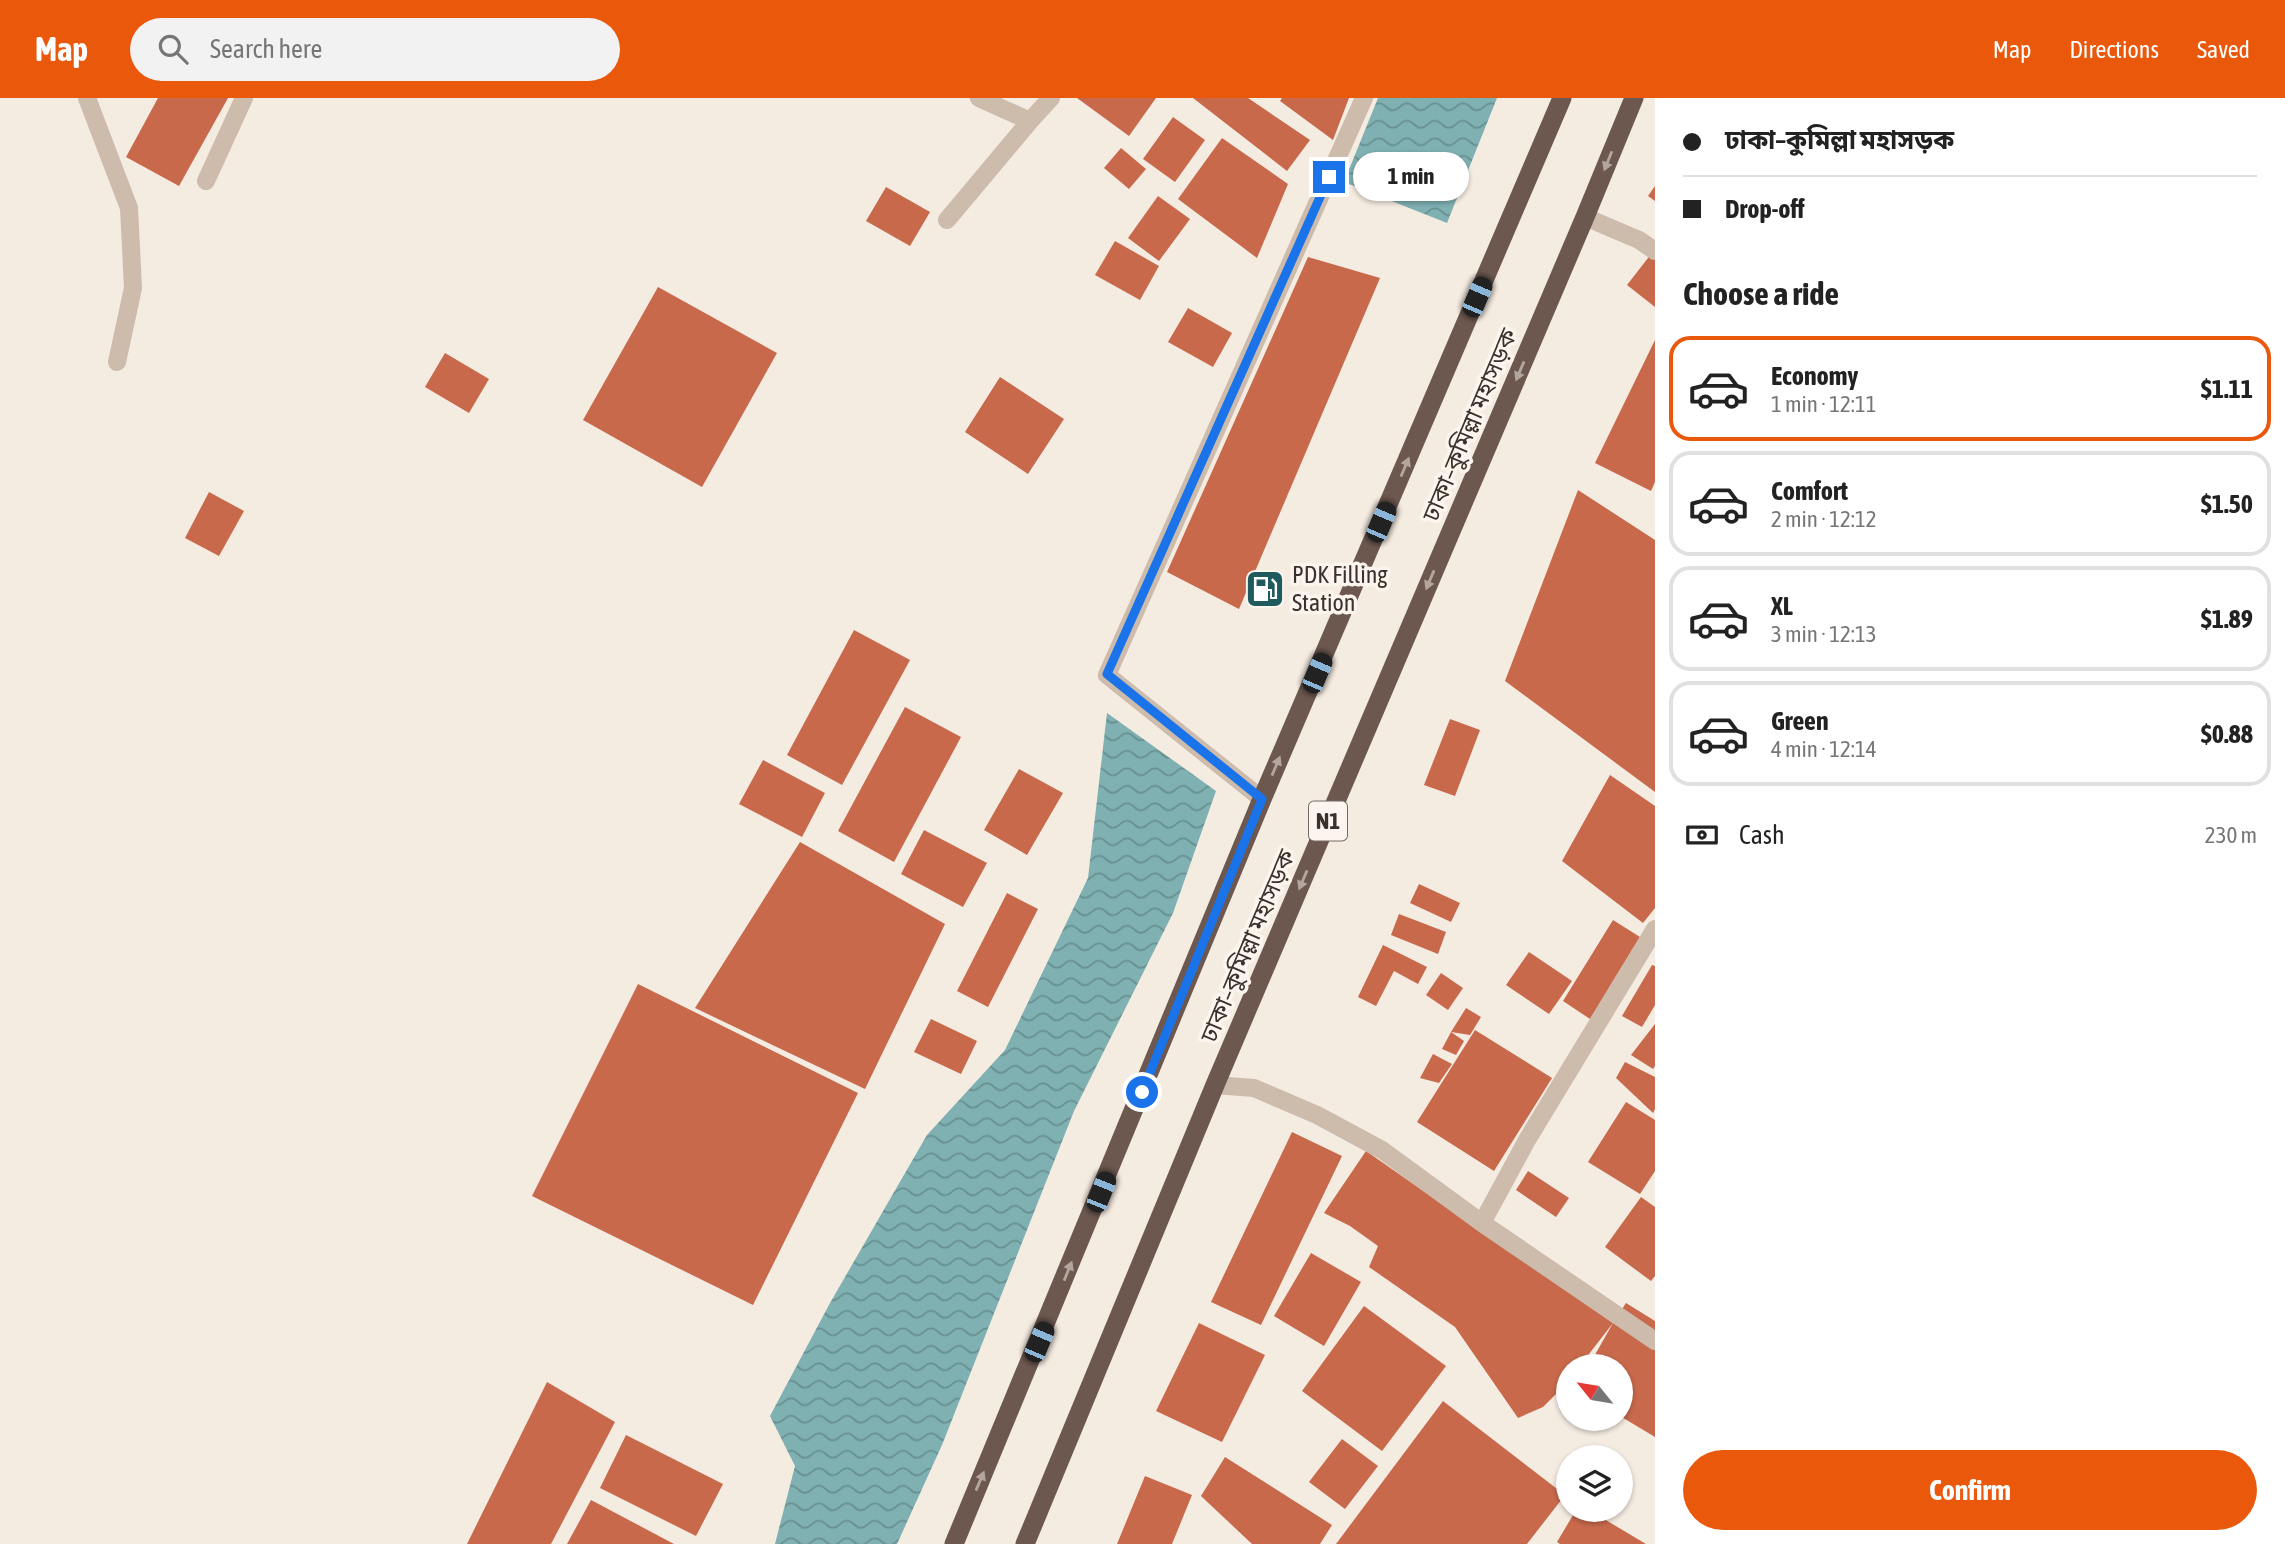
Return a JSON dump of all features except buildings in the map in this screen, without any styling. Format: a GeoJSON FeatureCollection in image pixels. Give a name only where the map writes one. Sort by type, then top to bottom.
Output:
{"type":"FeatureCollection","features":[{"type":"Feature","properties":{"kind":"highway","name":"ঢাকা–কুমিল্লা মহাসড়ক"},"geometry":{"type":"LineString","coordinates":[[954,1544],[1262,799],[1562,98]]}},
{"type":"Feature","properties":{"kind":"highway","name":"ঢাকা–কুমিল্লা মহাসড়ক"},"geometry":{"type":"LineString","coordinates":[[1025,1544],[1215,1085],[1634,98]]}},
{"type":"Feature","properties":{"kind":"street"},"geometry":{"type":"LineString","coordinates":[[87,98],[129,208],[133,288],[117,362]]}},
{"type":"Feature","properties":{"kind":"street"},"geometry":{"type":"LineString","coordinates":[[206,181],[244,98]]}},
{"type":"Feature","properties":{"kind":"street"},"geometry":{"type":"LineString","coordinates":[[979,98],[1030,121]]}},
{"type":"Feature","properties":{"kind":"street"},"geometry":{"type":"LineString","coordinates":[[947,220],[1051,98]]}},
{"type":"Feature","properties":{"kind":"street"},"geometry":{"type":"LineString","coordinates":[[1262,799],[1107,674],[1364,98]]}},
{"type":"Feature","properties":{"kind":"street"},"geometry":{"type":"LineString","coordinates":[[1585,217],[1639,240],[1655,251]]}},
{"type":"Feature","properties":{"kind":"street"},"geometry":{"type":"LineString","coordinates":[[1482,1223],[1527,1140],[1655,929]]}},
{"type":"Feature","properties":{"kind":"street"},"geometry":{"type":"LineString","coordinates":[[1215,1085],[1254,1088],[1317,1115],[1382,1150],[1482,1223],[1655,1340]]}},
{"type":"Feature","properties":{"kind":"water"},"geometry":{"type":"Polygon","coordinates":[[[1378,98],[1497,98],[1447,223],[1344,182],[1378,98]]]}},
{"type":"Feature","properties":{"kind":"water"},"geometry":{"type":"Polygon","coordinates":[[[1107,713],[1216,791],[1173,913],[1074,1111],[942,1445],[897,1544],[775,1544],[795,1466],[770,1416],[830,1303],[927,1135],[1005,1050],[1088,878],[1107,713]]]}},
{"type":"Feature","properties":{"kind":"place","name":"PDK Filling Station"},"geometry":{"type":"Point","coordinates":[1265,589]}},
{"type":"Feature","properties":{"kind":"route"},"geometry":{"type":"LineString","coordinates":[[1142,1092],[1262,799],[1107,674],[1329,177]]}}]}
